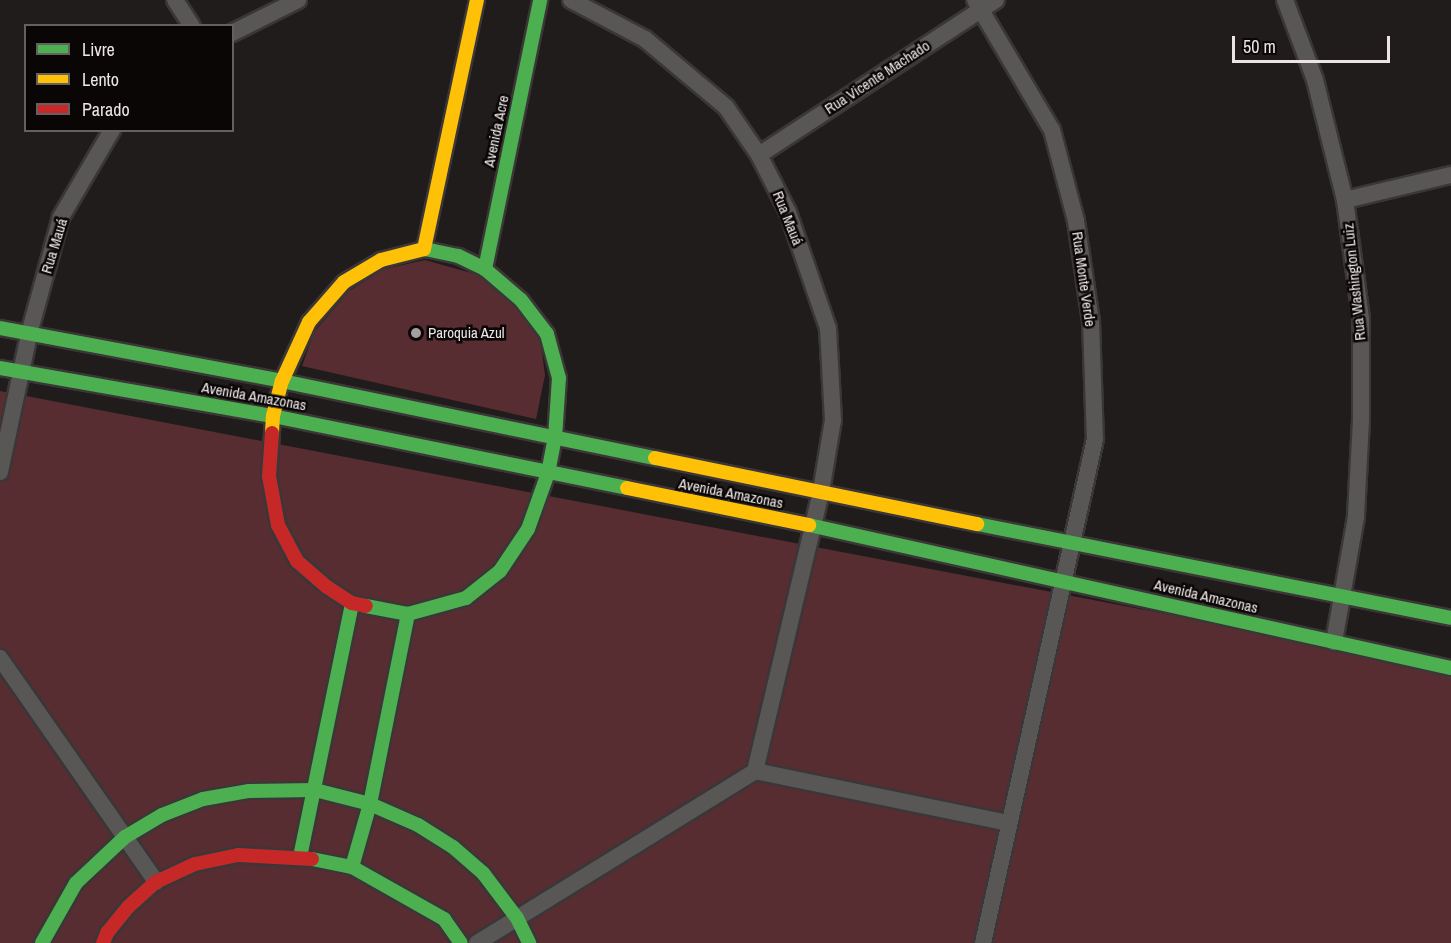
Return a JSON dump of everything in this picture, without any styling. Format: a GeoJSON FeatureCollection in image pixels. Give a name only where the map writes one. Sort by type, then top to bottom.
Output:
{"type":"FeatureCollection","features":[{"type":"Feature","properties":{"kind":"street"},"geometry":{"type":"LineString","coordinates":[[175,0],[191,24]]}},
{"type":"Feature","properties":{"kind":"street"},"geometry":{"type":"LineString","coordinates":[[234,32],[298,0]]}},
{"type":"Feature","properties":{"kind":"street"},"geometry":{"type":"LineString","coordinates":[[424,249],[477,0]]}},
{"type":"Feature","properties":{"kind":"street","name":"Avenida Acre"},"geometry":{"type":"LineString","coordinates":[[485,269],[540,0]]}},
{"type":"Feature","properties":{"kind":"street","name":"Rua Mauá"},"geometry":{"type":"LineString","coordinates":[[571,0],[645,39],[726,107],[759,155],[788,212],[828,328],[832,420],[821,492],[755,771]]}},
{"type":"Feature","properties":{"kind":"street","name":"Rua Washington Luiz"},"geometry":{"type":"LineString","coordinates":[[1285,0],[1316,80],[1345,200],[1361,320],[1361,409],[1356,517],[1344,596],[1334,642]]}},
{"type":"Feature","properties":{"kind":"street","name":"Rua Vicente Machado"},"geometry":{"type":"LineString","coordinates":[[759,155],[984,3]]}},
{"type":"Feature","properties":{"kind":"street","name":"Rua Monte Verde"},"geometry":{"type":"LineString","coordinates":[[983,943],[1070,543],[1095,439],[1091,321],[1076,221],[1052,129],[984,3]]}},
{"type":"Feature","properties":{"kind":"street","name":"Rua Mauá"},"geometry":{"type":"LineString","coordinates":[[0,472],[29,334],[61,217],[111,132]]}},
{"type":"Feature","properties":{"kind":"street"},"geometry":{"type":"LineString","coordinates":[[1345,200],[1451,175]]}},
{"type":"Feature","properties":{"kind":"street"},"geometry":{"type":"LineString","coordinates":[[424,249],[458,256],[485,269],[521,300],[547,334],[559,378],[555,438],[548,473],[528,529],[500,571],[466,598],[408,614],[352,603],[327,587],[297,561],[278,525],[269,476],[273,416],[282,381],[309,322],[344,282],[381,260],[424,249]]}},
{"type":"Feature","properties":{"kind":"street","name":"Avenida Amazonas"},"geometry":{"type":"LineString","coordinates":[[0,328],[282,381],[1070,543],[1451,618]]}},
{"type":"Feature","properties":{"kind":"street","name":"Avenida Amazonas"},"geometry":{"type":"LineString","coordinates":[[0,368],[273,416],[813,526],[1063,579],[1451,668]]}},
{"type":"Feature","properties":{"kind":"street"},"geometry":{"type":"LineString","coordinates":[[300,857],[352,603]]}},
{"type":"Feature","properties":{"kind":"street"},"geometry":{"type":"LineString","coordinates":[[352,867],[370,804],[408,614]]}},
{"type":"Feature","properties":{"kind":"street"},"geometry":{"type":"LineString","coordinates":[[0,658],[156,882]]}},
{"type":"Feature","properties":{"kind":"street"},"geometry":{"type":"LineString","coordinates":[[477,943],[755,771],[1008,823]]}},
{"type":"Feature","properties":{"kind":"street"},"geometry":{"type":"LineString","coordinates":[[42,943],[76,884],[125,837],[162,815],[203,799],[249,791],[315,790],[370,804],[418,825],[453,847],[483,873],[517,918],[529,943]]}},
{"type":"Feature","properties":{"kind":"street"},"geometry":{"type":"LineString","coordinates":[[103,943],[107,933],[128,907],[156,882],[195,864],[238,855],[300,857],[352,867],[444,919],[461,943]]}},
{"type":"Feature","properties":{"kind":"shaded area"},"geometry":{"type":"Polygon","coordinates":[[[425,260],[482,276],[518,307],[540,338],[545,375],[536,419],[302,366],[314,332],[349,291],[384,269],[425,260]]]}},
{"type":"Feature","properties":{"kind":"shaded area"},"geometry":{"type":"Polygon","coordinates":[[[0,391],[1333,646],[1451,676],[1451,943],[0,943],[0,391]]]}},
{"type":"Feature","properties":{"kind":"traffic: fast"},"geometry":{"type":"LineString","coordinates":[[485,269],[540,0]]}},
{"type":"Feature","properties":{"kind":"traffic: fast"},"geometry":{"type":"LineString","coordinates":[[366,606],[408,614],[466,598],[500,571],[528,529],[548,473],[555,438],[559,378],[547,334],[521,300],[485,269],[458,256],[424,249]]}},
{"type":"Feature","properties":{"kind":"traffic: fast"},"geometry":{"type":"LineString","coordinates":[[0,328],[282,381],[655,458]]}},
{"type":"Feature","properties":{"kind":"traffic: fast"},"geometry":{"type":"LineString","coordinates":[[0,368],[273,416],[627,488]]}},
{"type":"Feature","properties":{"kind":"traffic: fast"},"geometry":{"type":"LineString","coordinates":[[977,524],[1451,618]]}},
{"type":"Feature","properties":{"kind":"traffic: fast"},"geometry":{"type":"LineString","coordinates":[[809,525],[1451,668]]}},
{"type":"Feature","properties":{"kind":"traffic: fast"},"geometry":{"type":"LineString","coordinates":[[300,857],[352,603]]}},
{"type":"Feature","properties":{"kind":"traffic: fast"},"geometry":{"type":"LineString","coordinates":[[352,867],[370,804],[408,614]]}},
{"type":"Feature","properties":{"kind":"traffic: fast"},"geometry":{"type":"LineString","coordinates":[[42,943],[76,883],[125,837],[162,815],[203,799],[249,791],[315,790],[370,804],[418,825],[453,847],[483,873],[517,918],[529,943]]}},
{"type":"Feature","properties":{"kind":"traffic: fast"},"geometry":{"type":"LineString","coordinates":[[312,859],[352,867],[444,919],[461,943]]}},
{"type":"Feature","properties":{"kind":"traffic: slow"},"geometry":{"type":"LineString","coordinates":[[424,249],[477,0]]}},
{"type":"Feature","properties":{"kind":"traffic: slow"},"geometry":{"type":"LineString","coordinates":[[272,433],[273,416],[282,381],[309,322],[344,282],[381,260],[424,249]]}},
{"type":"Feature","properties":{"kind":"traffic: slow"},"geometry":{"type":"LineString","coordinates":[[655,458],[977,524]]}},
{"type":"Feature","properties":{"kind":"traffic: slow"},"geometry":{"type":"LineString","coordinates":[[627,488],[809,525]]}},
{"type":"Feature","properties":{"kind":"traffic: jam"},"geometry":{"type":"LineString","coordinates":[[272,433],[269,476],[278,525],[297,561],[327,587],[352,603],[366,606]]}},
{"type":"Feature","properties":{"kind":"traffic: jam"},"geometry":{"type":"LineString","coordinates":[[103,943],[107,933],[128,907],[156,882],[195,864],[238,855],[312,859]]}},
{"type":"Feature","properties":{"kind":"place","name":"Paroquia Azul"},"geometry":{"type":"Point","coordinates":[416,333]}}]}
